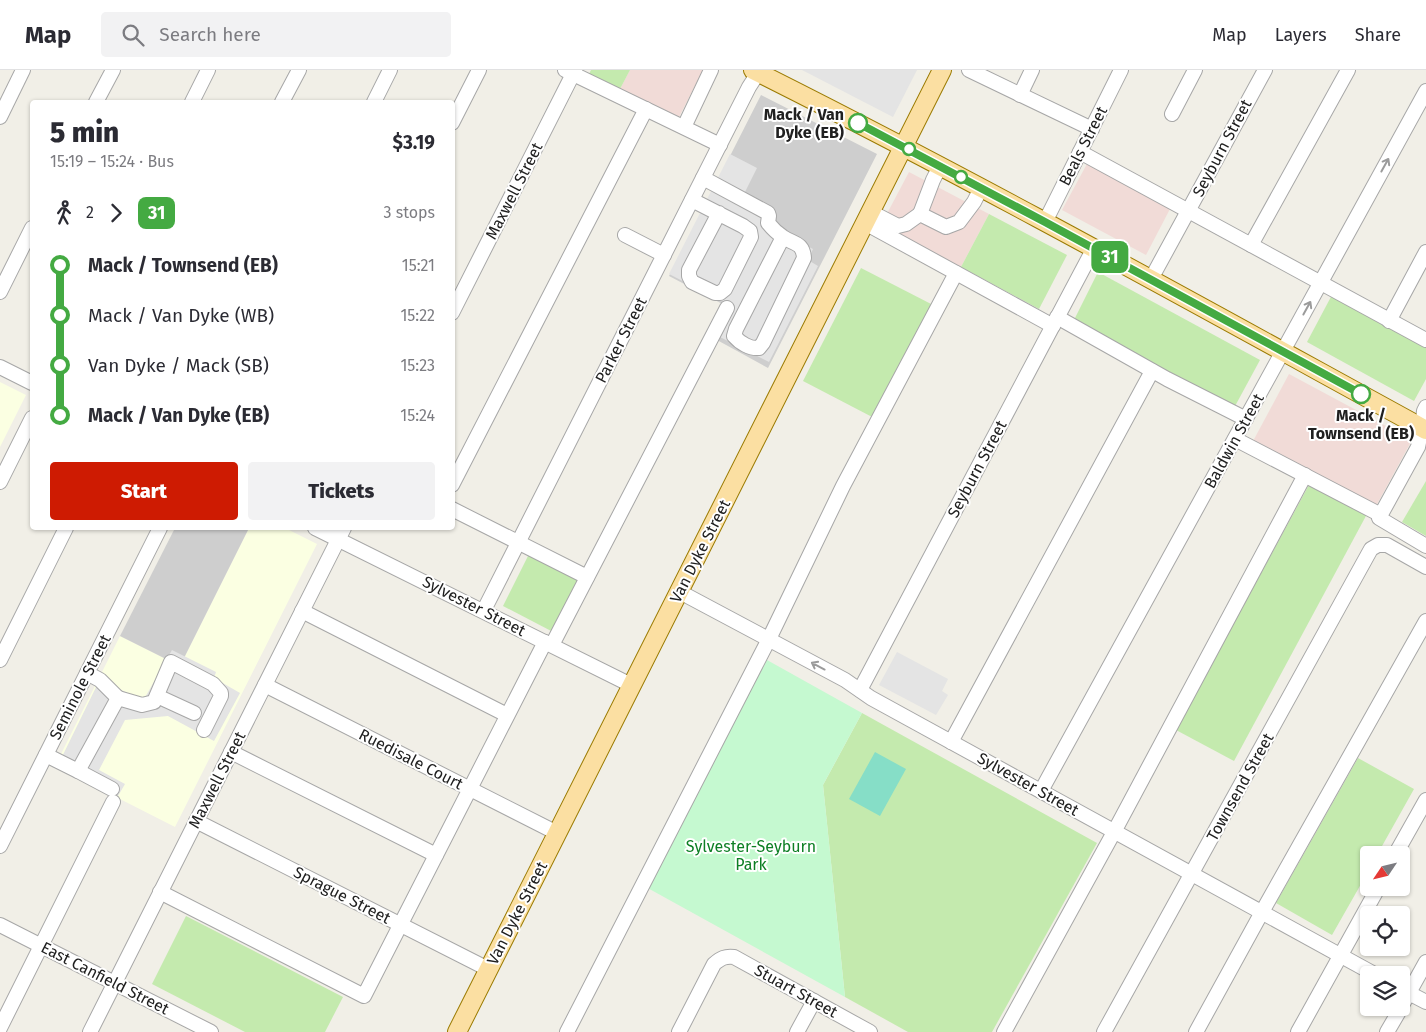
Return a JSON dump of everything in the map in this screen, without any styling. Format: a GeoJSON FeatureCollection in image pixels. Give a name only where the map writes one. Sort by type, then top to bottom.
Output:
{"type":"FeatureCollection","features":[{"type":"Feature","properties":{"kind":"main road","name":"Van Dyke Street"},"geometry":{"type":"LineString","coordinates":[[456,1032],[680,592],[942,70]]}},
{"type":"Feature","properties":{"kind":"main road"},"geometry":{"type":"LineString","coordinates":[[757,71],[904,146],[1284,351],[1424,429]]}},
{"type":"Feature","properties":{"kind":"street"},"geometry":{"type":"LineString","coordinates":[[0,117],[23,70]]}},
{"type":"Feature","properties":{"kind":"street"},"geometry":{"type":"LineString","coordinates":[[97,100],[113,70]]}},
{"type":"Feature","properties":{"kind":"street"},"geometry":{"type":"LineString","coordinates":[[193,100],[208,70]]}},
{"type":"Feature","properties":{"kind":"street"},"geometry":{"type":"LineString","coordinates":[[283,100],[299,70]]}},
{"type":"Feature","properties":{"kind":"street"},"geometry":{"type":"LineString","coordinates":[[375,100],[390,70]]}},
{"type":"Feature","properties":{"kind":"street"},"geometry":{"type":"LineString","coordinates":[[455,117],[480,70]]}},
{"type":"Feature","properties":{"kind":"street"},"geometry":{"type":"LineString","coordinates":[[684,127],[712,70]]}},
{"type":"Feature","properties":{"kind":"street"},"geometry":{"type":"LineString","coordinates":[[968,70],[1092,129]]}},
{"type":"Feature","properties":{"kind":"street"},"geometry":{"type":"LineString","coordinates":[[1020,95],[1032,70]]}},
{"type":"Feature","properties":{"kind":"street","name":"Beals Street"},"geometry":{"type":"LineString","coordinates":[[1045,222],[1121,70]]}},
{"type":"Feature","properties":{"kind":"street"},"geometry":{"type":"LineString","coordinates":[[1172,114],[1195,70]]}},
{"type":"Feature","properties":{"kind":"street","name":"Seyburn Street"},"geometry":{"type":"LineString","coordinates":[[1151,279],[1265,70]]}},
{"type":"Feature","properties":{"kind":"street"},"geometry":{"type":"LineString","coordinates":[[1251,245],[1348,70]]}},
{"type":"Feature","properties":{"kind":"street"},"geometry":{"type":"LineString","coordinates":[[571,71],[720,144]]}},
{"type":"Feature","properties":{"kind":"street","name":"Maxwell Street"},"geometry":{"type":"LineString","coordinates":[[455,307],[571,71]]}},
{"type":"Feature","properties":{"kind":"street","name":"Parker Street"},"geometry":{"type":"LineString","coordinates":[[484,610],[757,71]]}},
{"type":"Feature","properties":{"kind":"street","name":"Baldwin Street"},"geometry":{"type":"LineString","coordinates":[[1040,791],[1284,351],[1426,90]]}},
{"type":"Feature","properties":{"kind":"street"},"geometry":{"type":"LineString","coordinates":[[455,479],[646,109]]}},
{"type":"Feature","properties":{"kind":"street"},"geometry":{"type":"LineString","coordinates":[[1080,152],[1426,340]]}},
{"type":"Feature","properties":{"kind":"street"},"geometry":{"type":"LineString","coordinates":[[868,217],[898,226],[906,224],[920,214],[932,180],[940,166]]}},
{"type":"Feature","properties":{"kind":"street"},"geometry":{"type":"LineString","coordinates":[[703,178],[768,213],[770,216],[768,222],[783,237],[800,245],[804,250],[804,258],[763,344],[759,348],[753,349],[734,336],[783,237]]}},
{"type":"Feature","properties":{"kind":"street"},"geometry":{"type":"LineString","coordinates":[[920,214],[946,226],[959,222],[982,188]]}},
{"type":"Feature","properties":{"kind":"street"},"geometry":{"type":"LineString","coordinates":[[692,200],[719,213],[750,231],[751,238],[725,289],[720,293],[715,293],[692,282],[689,270],[719,213]]}},
{"type":"Feature","properties":{"kind":"street"},"geometry":{"type":"LineString","coordinates":[[868,217],[956,273],[1055,321],[1246,419]]}},
{"type":"Feature","properties":{"kind":"street"},"geometry":{"type":"LineString","coordinates":[[0,292],[30,232]]}},
{"type":"Feature","properties":{"kind":"street"},"geometry":{"type":"LineString","coordinates":[[625,235],[664,255]]}},
{"type":"Feature","properties":{"kind":"street","name":"Seyburn Street"},"geometry":{"type":"LineString","coordinates":[[860,690],[1094,248]]}},
{"type":"Feature","properties":{"kind":"street"},"geometry":{"type":"LineString","coordinates":[[1389,320],[1426,252]]}},
{"type":"Feature","properties":{"kind":"street"},"geometry":{"type":"LineString","coordinates":[[567,1032],[769,639],[842,486],[956,273]]}},
{"type":"Feature","properties":{"kind":"street"},"geometry":{"type":"LineString","coordinates":[[160,892],[364,996],[507,715],[587,577],[727,308]]}},
{"type":"Feature","properties":{"kind":"street"},"geometry":{"type":"LineString","coordinates":[[0,367],[30,382]]}},
{"type":"Feature","properties":{"kind":"street"},"geometry":{"type":"LineString","coordinates":[[951,742],[1152,371]]}},
{"type":"Feature","properties":{"kind":"street"},"geometry":{"type":"LineString","coordinates":[[1380,516],[1418,447],[1424,429],[1424,411],[1426,407]]}},
{"type":"Feature","properties":{"kind":"street"},"geometry":{"type":"LineString","coordinates":[[0,482],[30,422]]}},
{"type":"Feature","properties":{"kind":"street"},"geometry":{"type":"LineString","coordinates":[[1235,439],[1380,516],[1426,546]]}},
{"type":"Feature","properties":{"kind":"street"},"geometry":{"type":"LineString","coordinates":[[1004,1032],[1114,832],[1305,475]]}},
{"type":"Feature","properties":{"kind":"street"},"geometry":{"type":"LineString","coordinates":[[455,510],[587,577]]}},
{"type":"Feature","properties":{"kind":"street"},"geometry":{"type":"LineString","coordinates":[[0,660],[65,530]]}},
{"type":"Feature","properties":{"kind":"street","name":"Seminole Street"},"geometry":{"type":"LineString","coordinates":[[0,846],[159,530]]}},
{"type":"Feature","properties":{"kind":"street","name":"Sylvester Street"},"geometry":{"type":"LineString","coordinates":[[325,530],[341,533],[548,644],[631,685]]}},
{"type":"Feature","properties":{"kind":"street","name":"Maxwell Street"},"geometry":{"type":"LineString","coordinates":[[90,1032],[341,533]]}},
{"type":"Feature","properties":{"kind":"street","name":"Townsend Street"},"geometry":{"type":"LineString","coordinates":[[1104,1032],[1371,549],[1378,545],[1387,545],[1426,566]]}},
{"type":"Feature","properties":{"kind":"street","name":"Sylvester Street"},"geometry":{"type":"LineString","coordinates":[[680,592],[845,680],[871,698],[1360,966]]}},
{"type":"Feature","properties":{"kind":"street"},"geometry":{"type":"LineString","coordinates":[[302,611],[507,715]]}},
{"type":"Feature","properties":{"kind":"street"},"geometry":{"type":"LineString","coordinates":[[1196,1032],[1426,622]]}},
{"type":"Feature","properties":{"kind":"street"},"geometry":{"type":"LineString","coordinates":[[87,673],[100,680],[118,698],[142,705],[154,702],[171,662],[213,684],[221,692],[222,696],[204,730]]}},
{"type":"Feature","properties":{"kind":"street","name":"Ruedisale Court"},"geometry":{"type":"LineString","coordinates":[[265,685],[557,833]]}},
{"type":"Feature","properties":{"kind":"street"},"geometry":{"type":"LineString","coordinates":[[157,696],[194,713]]}},
{"type":"Feature","properties":{"kind":"street"},"geometry":{"type":"LineString","coordinates":[[78,771],[118,698]]}},
{"type":"Feature","properties":{"kind":"street"},"geometry":{"type":"LineString","coordinates":[[231,752],[436,855]]}},
{"type":"Feature","properties":{"kind":"street"},"geometry":{"type":"LineString","coordinates":[[0,1028],[113,795],[78,771],[46,756]]}},
{"type":"Feature","properties":{"kind":"street"},"geometry":{"type":"LineString","coordinates":[[1401,846],[1426,800]]}},
{"type":"Feature","properties":{"kind":"street","name":"Sprague Street"},"geometry":{"type":"LineString","coordinates":[[196,821],[488,969]]}},
{"type":"Feature","properties":{"kind":"street"},"geometry":{"type":"LineString","coordinates":[[1298,1032],[1373,896]]}},
{"type":"Feature","properties":{"kind":"street","name":"East Canfield Street"},"geometry":{"type":"LineString","coordinates":[[0,925],[211,1032]]}},
{"type":"Feature","properties":{"kind":"street","name":"Stuart Street"},"geometry":{"type":"LineString","coordinates":[[679,1032],[714,964],[720,958],[727,956],[734,957],[870,1032]]}},
{"type":"Feature","properties":{"kind":"street"},"geometry":{"type":"LineString","coordinates":[[1410,984],[1426,962]]}},
{"type":"Feature","properties":{"kind":"street"},"geometry":{"type":"LineString","coordinates":[[1410,994],[1426,1002]]}},
{"type":"Feature","properties":{"kind":"street"},"geometry":{"type":"LineString","coordinates":[[796,1032],[814,1001]]}},
{"type":"Feature","properties":{"kind":"street"},"geometry":{"type":"LineString","coordinates":[[1387,1032],[1396,1016]]}},
{"type":"Feature","properties":{"kind":"shaded area"},"geometry":{"type":"Polygon","coordinates":[[[630,70],[703,70],[678,119],[620,89],[630,70]]]}},
{"type":"Feature","properties":{"kind":"shaded area"},"geometry":{"type":"Polygon","coordinates":[[[802,70],[917,70],[893,117],[802,70]]]}},
{"type":"Feature","properties":{"kind":"shaded area"},"geometry":{"type":"Polygon","coordinates":[[[761,95],[877,154],[768,368],[717,340],[732,309],[669,276],[761,95]]]}},
{"type":"Feature","properties":{"kind":"shaded area"},"geometry":{"type":"Polygon","coordinates":[[[730,154],[757,168],[739,204],[765,217],[762,223],[813,249],[808,260],[818,266],[769,362],[720,337],[735,308],[669,274],[730,154]]]}},
{"type":"Feature","properties":{"kind":"shaded area"},"geometry":{"type":"Polygon","coordinates":[[[1088,162],[1171,207],[1146,255],[1062,210],[1088,162]]]}},
{"type":"Feature","properties":{"kind":"shaded area"},"geometry":{"type":"Polygon","coordinates":[[[909,172],[989,214],[961,267],[881,225],[909,172]]]}},
{"type":"Feature","properties":{"kind":"shaded area"},"geometry":{"type":"Polygon","coordinates":[[[1289,374],[1412,440],[1375,508],[1252,443],[1289,374]]]}},
{"type":"Feature","properties":{"kind":"shaded area"},"geometry":{"type":"Polygon","coordinates":[[[0,382],[26,395],[0,447],[0,382]]]}},
{"type":"Feature","properties":{"kind":"shaded area"},"geometry":{"type":"Polygon","coordinates":[[[174,530],[248,530],[180,666],[120,636],[174,530]]]}},
{"type":"Feature","properties":{"kind":"shaded area"},"geometry":{"type":"Polygon","coordinates":[[[248,530],[289,530],[317,544],[175,827],[55,766],[120,636],[180,666],[248,530]]]}},
{"type":"Feature","properties":{"kind":"shaded area"},"geometry":{"type":"Polygon","coordinates":[[[172,650],[216,672],[214,678],[240,693],[214,741],[168,716],[125,720],[99,770],[125,784],[118,796],[58,765],[100,679],[143,701],[172,650]]]}},
{"type":"Feature","properties":{"kind":"shaded area"},"geometry":{"type":"Polygon","coordinates":[[[897,652],[948,679],[942,691],[948,695],[936,715],[879,685],[897,652]]]}},
{"type":"Feature","properties":{"kind":"green space"},"geometry":{"type":"Polygon","coordinates":[[[591,70],[630,70],[620,89],[589,74],[591,70]]]}},
{"type":"Feature","properties":{"kind":"green space"},"geometry":{"type":"Polygon","coordinates":[[[989,214],[1067,255],[1039,309],[961,267],[989,214]]]}},
{"type":"Feature","properties":{"kind":"green space"},"geometry":{"type":"Polygon","coordinates":[[[861,268],[935,306],[876,419],[803,381],[861,268]]]}},
{"type":"Feature","properties":{"kind":"green space"},"geometry":{"type":"Polygon","coordinates":[[[1098,272],[1260,360],[1234,408],[1074,320],[1098,272]]]}},
{"type":"Feature","properties":{"kind":"green space"},"geometry":{"type":"Polygon","coordinates":[[[1333,293],[1426,344],[1426,379],[1414,401],[1307,342],[1333,293]]]}},
{"type":"Feature","properties":{"kind":"green space"},"geometry":{"type":"Polygon","coordinates":[[[1426,481],[1426,536],[1402,522],[1426,481]]]}},
{"type":"Feature","properties":{"kind":"green space"},"geometry":{"type":"Polygon","coordinates":[[[1310,483],[1367,514],[1234,761],[1176,730],[1310,483]]]}},
{"type":"Feature","properties":{"kind":"green space"},"geometry":{"type":"Polygon","coordinates":[[[530,552],[582,579],[555,633],[503,606],[530,552]]]}},
{"type":"Feature","properties":{"kind":"green space","name":"Sylvester-Seyburn Park"},"geometry":{"type":"Polygon","coordinates":[[[767,660],[862,713],[823,785],[845,997],[644,886],[767,660]]]}},
{"type":"Feature","properties":{"kind":"green space"},"geometry":{"type":"Polygon","coordinates":[[[862,713],[1097,843],[992,1032],[908,1032],[845,997],[823,785],[862,713]]]}},
{"type":"Feature","properties":{"kind":"green space"},"geometry":{"type":"Polygon","coordinates":[[[875,752],[906,769],[880,816],[849,799],[875,752]]]}},
{"type":"Feature","properties":{"kind":"green space"},"geometry":{"type":"Polygon","coordinates":[[[1358,758],[1414,789],[1382,846],[1360,846],[1360,886],[1332,935],[1276,903],[1358,758]]]}},
{"type":"Feature","properties":{"kind":"green space"},"geometry":{"type":"Polygon","coordinates":[[[186,916],[343,997],[325,1032],[245,1032],[152,984],[186,916]]]}},
{"type":"Feature","properties":{"kind":"bus line","name":"31"},"geometry":{"type":"LineString","coordinates":[[858,123],[904,146],[1361,394]]}},
{"type":"Feature","properties":{"kind":"place","name":"Mack / Van Dyke (EB)"},"geometry":{"type":"Point","coordinates":[858,123]}},
{"type":"Feature","properties":{"kind":"place","name":"Mack / Townsend (EB)"},"geometry":{"type":"Point","coordinates":[1361,394]}}]}
